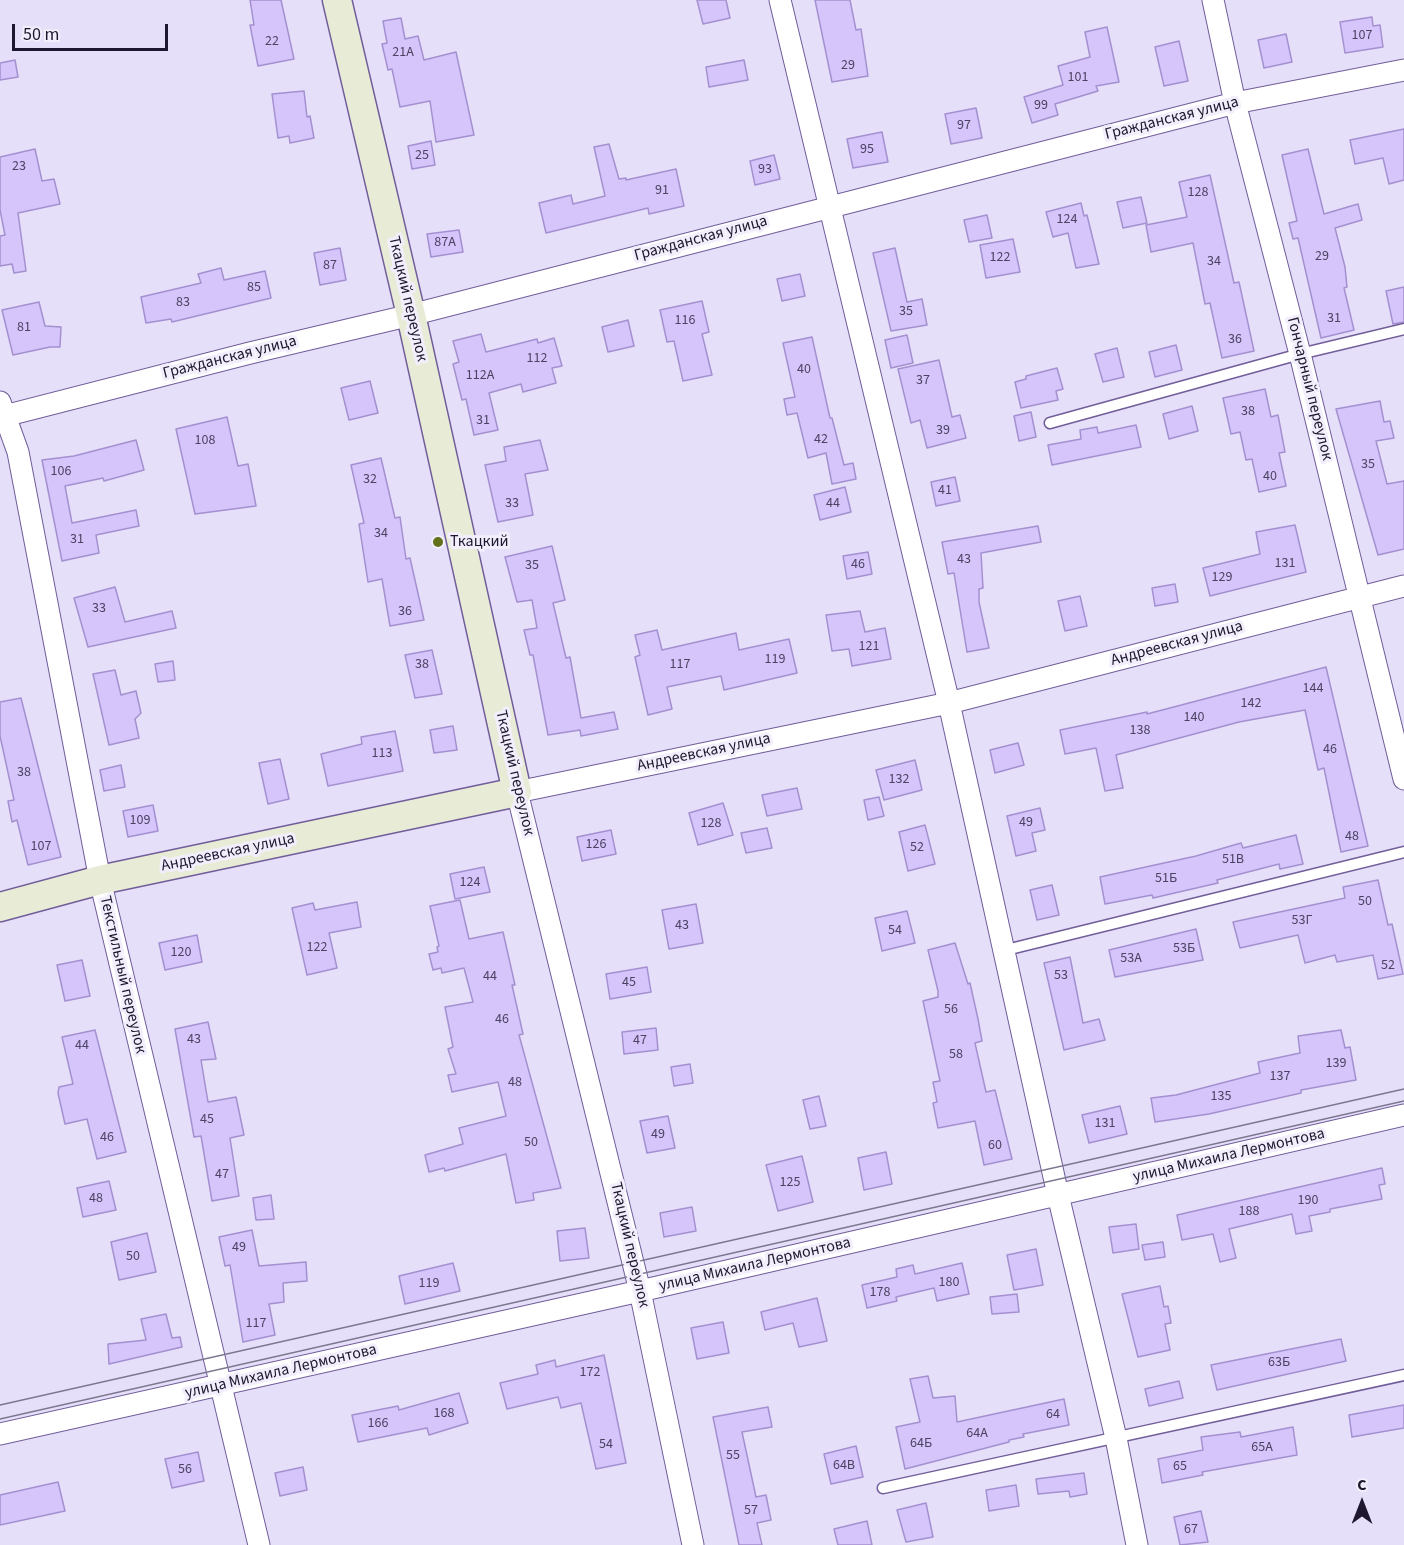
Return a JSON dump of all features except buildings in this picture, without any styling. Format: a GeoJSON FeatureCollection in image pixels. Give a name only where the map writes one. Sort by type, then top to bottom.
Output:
{"type":"FeatureCollection","features":[{"type":"Feature","properties":{"kind":"street","name":"Ткацкий переулок"},"geometry":{"type":"LineString","coordinates":[[337,0],[411,315],[517,792],[640,1291],[693,1545]]}},
{"type":"Feature","properties":{"kind":"street"},"geometry":{"type":"LineString","coordinates":[[780,0],[949,703],[1116,1438],[1137,1545]]}},
{"type":"Feature","properties":{"kind":"street","name":"Гончарный переулок"},"geometry":{"type":"LineString","coordinates":[[1213,0],[1235,103],[1300,354],[1404,779]]}},
{"type":"Feature","properties":{"kind":"street","name":"Гражданская улица"},"geometry":{"type":"LineString","coordinates":[[2,411],[411,315],[829,205],[1235,103],[1404,70]]}},
{"type":"Feature","properties":{"kind":"street","name":"Текстильный переулок"},"geometry":{"type":"LineString","coordinates":[[2,411],[18,452],[100,880],[259,1545]]}},
{"type":"Feature","properties":{"kind":"street","name":"Андреевская улица"},"geometry":{"type":"LineString","coordinates":[[0,907],[100,880],[949,703],[1404,586]]}},
{"type":"Feature","properties":{"kind":"street","name":"улица Михаила Лермонтова"},"geometry":{"type":"LineString","coordinates":[[0,1434],[640,1291],[1404,1115]]}},
{"type":"Feature","properties":{"kind":"lane"},"geometry":{"type":"LineString","coordinates":[[1050,423],[1300,354],[1404,329]]}},
{"type":"Feature","properties":{"kind":"lane"},"geometry":{"type":"LineString","coordinates":[[1006,950],[1404,852]]}},
{"type":"Feature","properties":{"kind":"lane"},"geometry":{"type":"LineString","coordinates":[[883,1488],[1404,1375]]}},
{"type":"Feature","properties":{"kind":"tram line"},"geometry":{"type":"LineString","coordinates":[[0,1405],[1404,1089]]}},
{"type":"Feature","properties":{"kind":"tram line"},"geometry":{"type":"LineString","coordinates":[[0,1419],[1404,1101]]}},
{"type":"Feature","properties":{"kind":"place","name":"Ткацкий"},"geometry":{"type":"Point","coordinates":[438,542]}}]}
